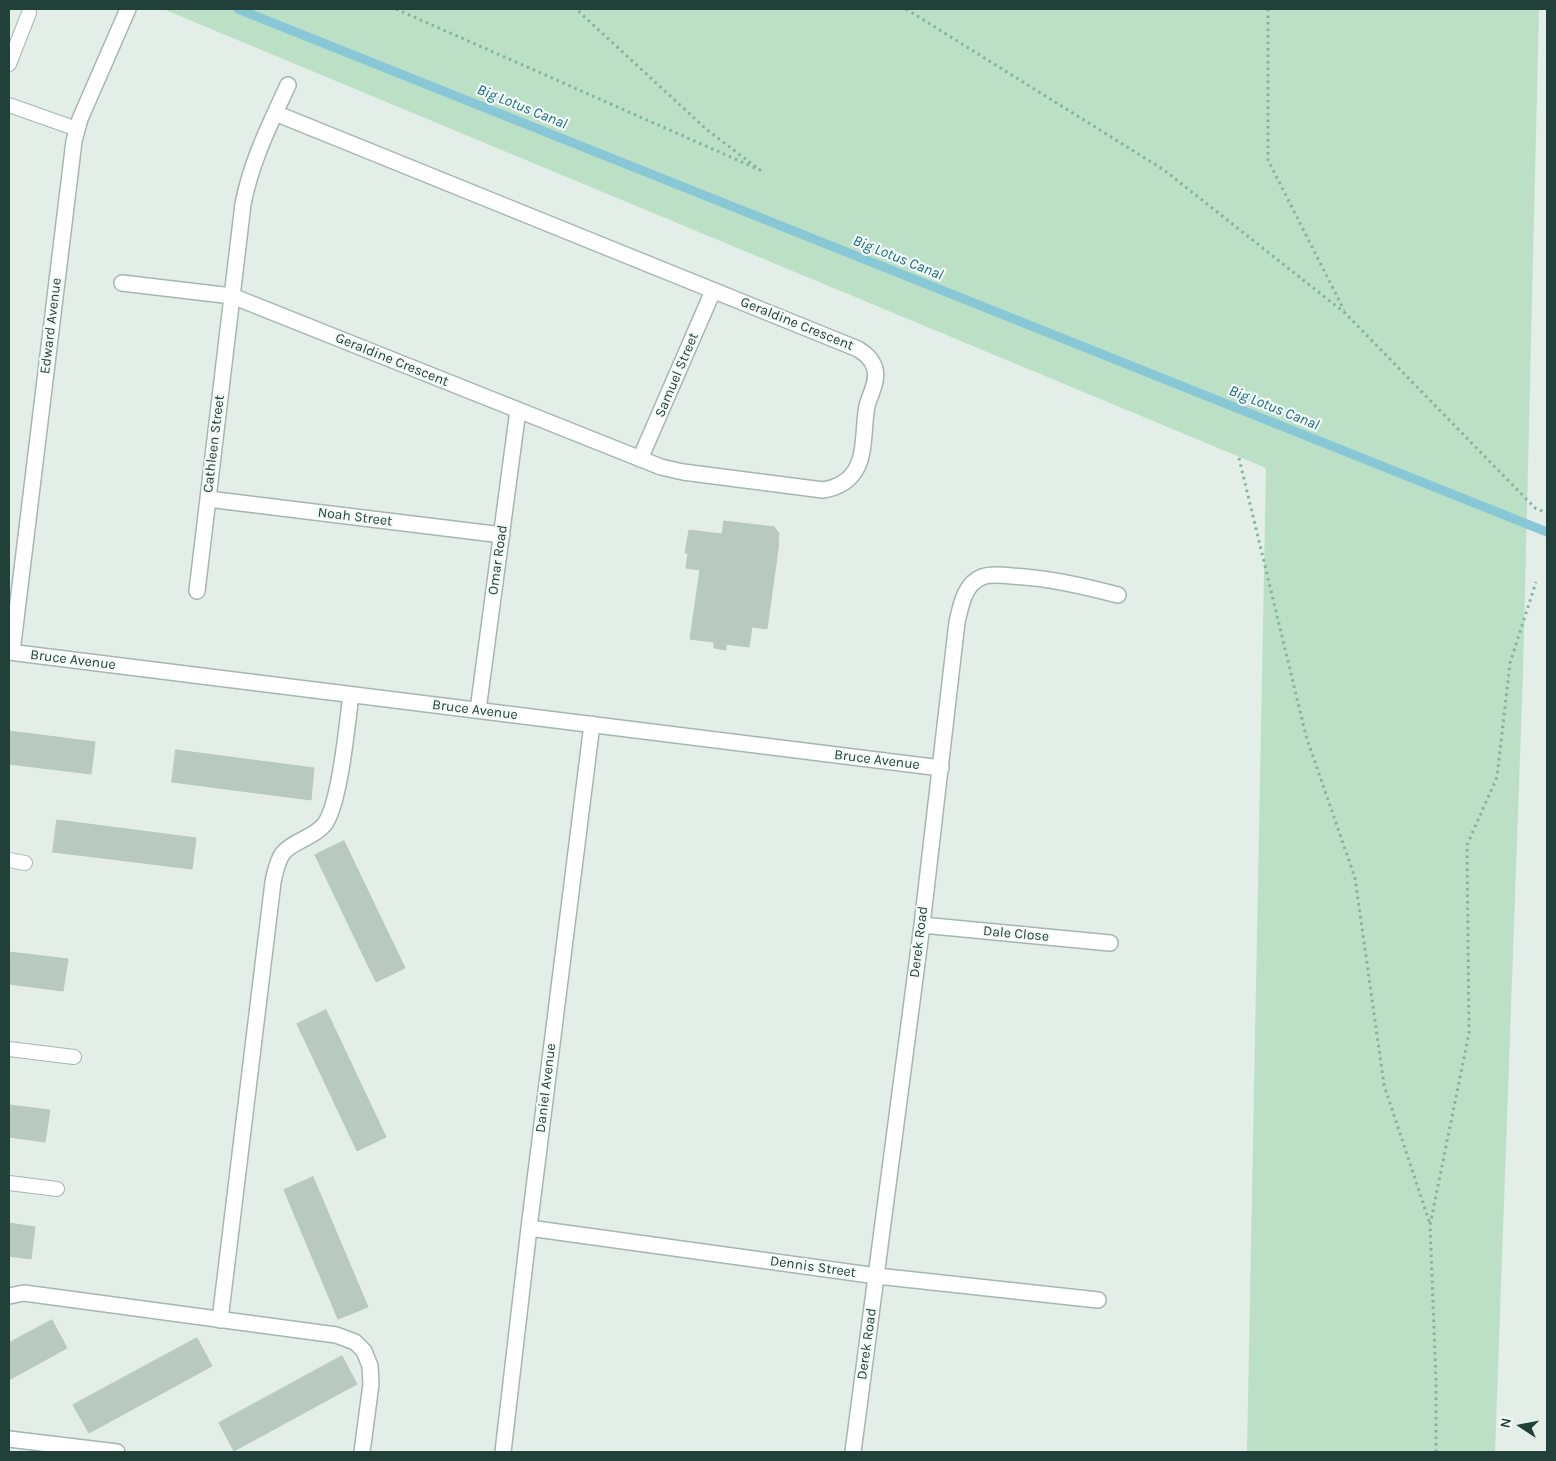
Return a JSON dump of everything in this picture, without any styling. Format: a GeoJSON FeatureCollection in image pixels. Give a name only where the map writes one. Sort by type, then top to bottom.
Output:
{"type":"FeatureCollection","features":[{"type":"Feature","properties":{"kind":"street","name":"Edward Avenue"},"geometry":{"type":"LineString","coordinates":[[10,652],[69,172],[80,119],[128,9]]}},
{"type":"Feature","properties":{"kind":"street"},"geometry":{"type":"LineString","coordinates":[[232,296],[247,182],[254,160],[288,85]]}},
{"type":"Feature","properties":{"kind":"street","name":"Geraldine Crescent"},"geometry":{"type":"LineString","coordinates":[[122,284],[232,296],[661,467],[684,472],[823,490],[840,485],[856,470],[860,461],[867,406],[876,381],[872,361],[858,349],[275,113]]}},
{"type":"Feature","properties":{"kind":"street","name":"Samuel Street"},"geometry":{"type":"LineString","coordinates":[[640,459],[713,290]]}},
{"type":"Feature","properties":{"kind":"street","name":"Cathleen Street"},"geometry":{"type":"LineString","coordinates":[[197,591],[232,296]]}},
{"type":"Feature","properties":{"kind":"street","name":"Omar Road"},"geometry":{"type":"LineString","coordinates":[[478,710],[518,410]]}},
{"type":"Feature","properties":{"kind":"street","name":"Noah Street"},"geometry":{"type":"LineString","coordinates":[[208,499],[502,535]]}},
{"type":"Feature","properties":{"kind":"street","name":"Derek Road"},"geometry":{"type":"LineString","coordinates":[[853,1452],[922,925],[961,604],[968,588],[982,577],[1002,575],[1069,582],[1118,595]]}},
{"type":"Feature","properties":{"kind":"street","name":"Bruce Avenue"},"geometry":{"type":"LineString","coordinates":[[10,652],[941,768]]}},
{"type":"Feature","properties":{"kind":"street"},"geometry":{"type":"LineString","coordinates":[[220,1320],[276,867],[283,853],[323,826],[331,812],[338,785],[351,695]]}},
{"type":"Feature","properties":{"kind":"street","name":"Daniel Avenue"},"geometry":{"type":"LineString","coordinates":[[503,1452],[592,724]]}},
{"type":"Feature","properties":{"kind":"street","name":"Dale Close"},"geometry":{"type":"LineString","coordinates":[[922,925],[1110,943]]}},
{"type":"Feature","properties":{"kind":"street","name":"Dennis Street"},"geometry":{"type":"LineString","coordinates":[[529,1228],[877,1276],[1098,1300]]}},
{"type":"Feature","properties":{"kind":"street"},"geometry":{"type":"LineString","coordinates":[[9,1296],[24,1294],[336,1335],[355,1342],[364,1351],[370,1366],[371,1384],[362,1452]]}},
{"type":"Feature","properties":{"kind":"street"},"geometry":{"type":"LineString","coordinates":[[9,1439],[117,1452]]}},
{"type":"Feature","properties":{"kind":"lane"},"geometry":{"type":"LineString","coordinates":[[9,64],[29,13]]}},
{"type":"Feature","properties":{"kind":"lane"},"geometry":{"type":"LineString","coordinates":[[9,105],[77,129]]}},
{"type":"Feature","properties":{"kind":"lane"},"geometry":{"type":"LineString","coordinates":[[9,860],[25,862]]}},
{"type":"Feature","properties":{"kind":"lane"},"geometry":{"type":"LineString","coordinates":[[9,1049],[74,1057]]}},
{"type":"Feature","properties":{"kind":"lane"},"geometry":{"type":"LineString","coordinates":[[9,1183],[57,1189]]}},
{"type":"Feature","properties":{"kind":"path"},"geometry":{"type":"LineString","coordinates":[[396,9],[760,170],[706,129],[576,9]]}},
{"type":"Feature","properties":{"kind":"path"},"geometry":{"type":"LineString","coordinates":[[906,9],[1164,170],[1346,313],[1535,508],[1547,513]]}},
{"type":"Feature","properties":{"kind":"path"},"geometry":{"type":"LineString","coordinates":[[1268,9],[1268,160],[1346,313]]}},
{"type":"Feature","properties":{"kind":"path"},"geometry":{"type":"LineString","coordinates":[[1239,458],[1306,736],[1355,878],[1384,1084],[1430,1225]]}},
{"type":"Feature","properties":{"kind":"path"},"geometry":{"type":"LineString","coordinates":[[1436,1452],[1436,1381],[1430,1225],[1469,1033],[1468,845],[1497,777],[1510,663],[1536,582]]}},
{"type":"Feature","properties":{"kind":"green space"},"geometry":{"type":"Polygon","coordinates":[[[163,9],[1539,9],[1523,674],[1495,1452],[1247,1452],[1266,468],[163,9]]]}},
{"type":"Feature","properties":{"kind":"building"},"geometry":{"type":"Polygon","coordinates":[[[724,521],[774,527],[779,533],[767,629],[752,627],[749,647],[726,644],[726,650],[714,648],[714,642],[690,639],[700,570],[686,568],[688,553],[685,553],[689,530],[722,534],[724,521]]]}},
{"type":"Feature","properties":{"kind":"building"},"geometry":{"type":"Polygon","coordinates":[[[9,731],[95,742],[91,774],[9,764],[9,731]]]}},
{"type":"Feature","properties":{"kind":"building"},"geometry":{"type":"Polygon","coordinates":[[[176,750],[314,768],[311,800],[172,782],[176,750]]]}},
{"type":"Feature","properties":{"kind":"building"},"geometry":{"type":"Polygon","coordinates":[[[57,820],[196,838],[192,869],[53,852],[57,820]]]}},
{"type":"Feature","properties":{"kind":"building"},"geometry":{"type":"Polygon","coordinates":[[[344,841],[405,968],[376,982],[315,855],[344,841]]]}},
{"type":"Feature","properties":{"kind":"building"},"geometry":{"type":"Polygon","coordinates":[[[9,952],[68,959],[63,991],[9,984],[9,952]]]}},
{"type":"Feature","properties":{"kind":"building"},"geometry":{"type":"Polygon","coordinates":[[[326,1010],[386,1137],[357,1151],[297,1024],[326,1010]]]}},
{"type":"Feature","properties":{"kind":"building"},"geometry":{"type":"Polygon","coordinates":[[[9,1105],[50,1110],[45,1142],[9,1137],[9,1105]]]}},
{"type":"Feature","properties":{"kind":"building"},"geometry":{"type":"Polygon","coordinates":[[[313,1177],[368,1307],[338,1319],[284,1190],[313,1177]]]}},
{"type":"Feature","properties":{"kind":"building"},"geometry":{"type":"Polygon","coordinates":[[[9,1223],[35,1227],[31,1259],[9,1256],[9,1223]]]}},
{"type":"Feature","properties":{"kind":"building"},"geometry":{"type":"Polygon","coordinates":[[[52,1320],[67,1348],[9,1380],[9,1343],[52,1320]]]}},
{"type":"Feature","properties":{"kind":"building"},"geometry":{"type":"Polygon","coordinates":[[[197,1338],[212,1366],[89,1433],[73,1405],[197,1338]]]}},
{"type":"Feature","properties":{"kind":"building"},"geometry":{"type":"Polygon","coordinates":[[[342,1356],[357,1384],[234,1451],[219,1423],[342,1356]]]}},
{"type":"Feature","properties":{"kind":"waterway","name":"Big Lotus Canal"},"geometry":{"type":"LineString","coordinates":[[238,9],[1547,532]]}}]}
